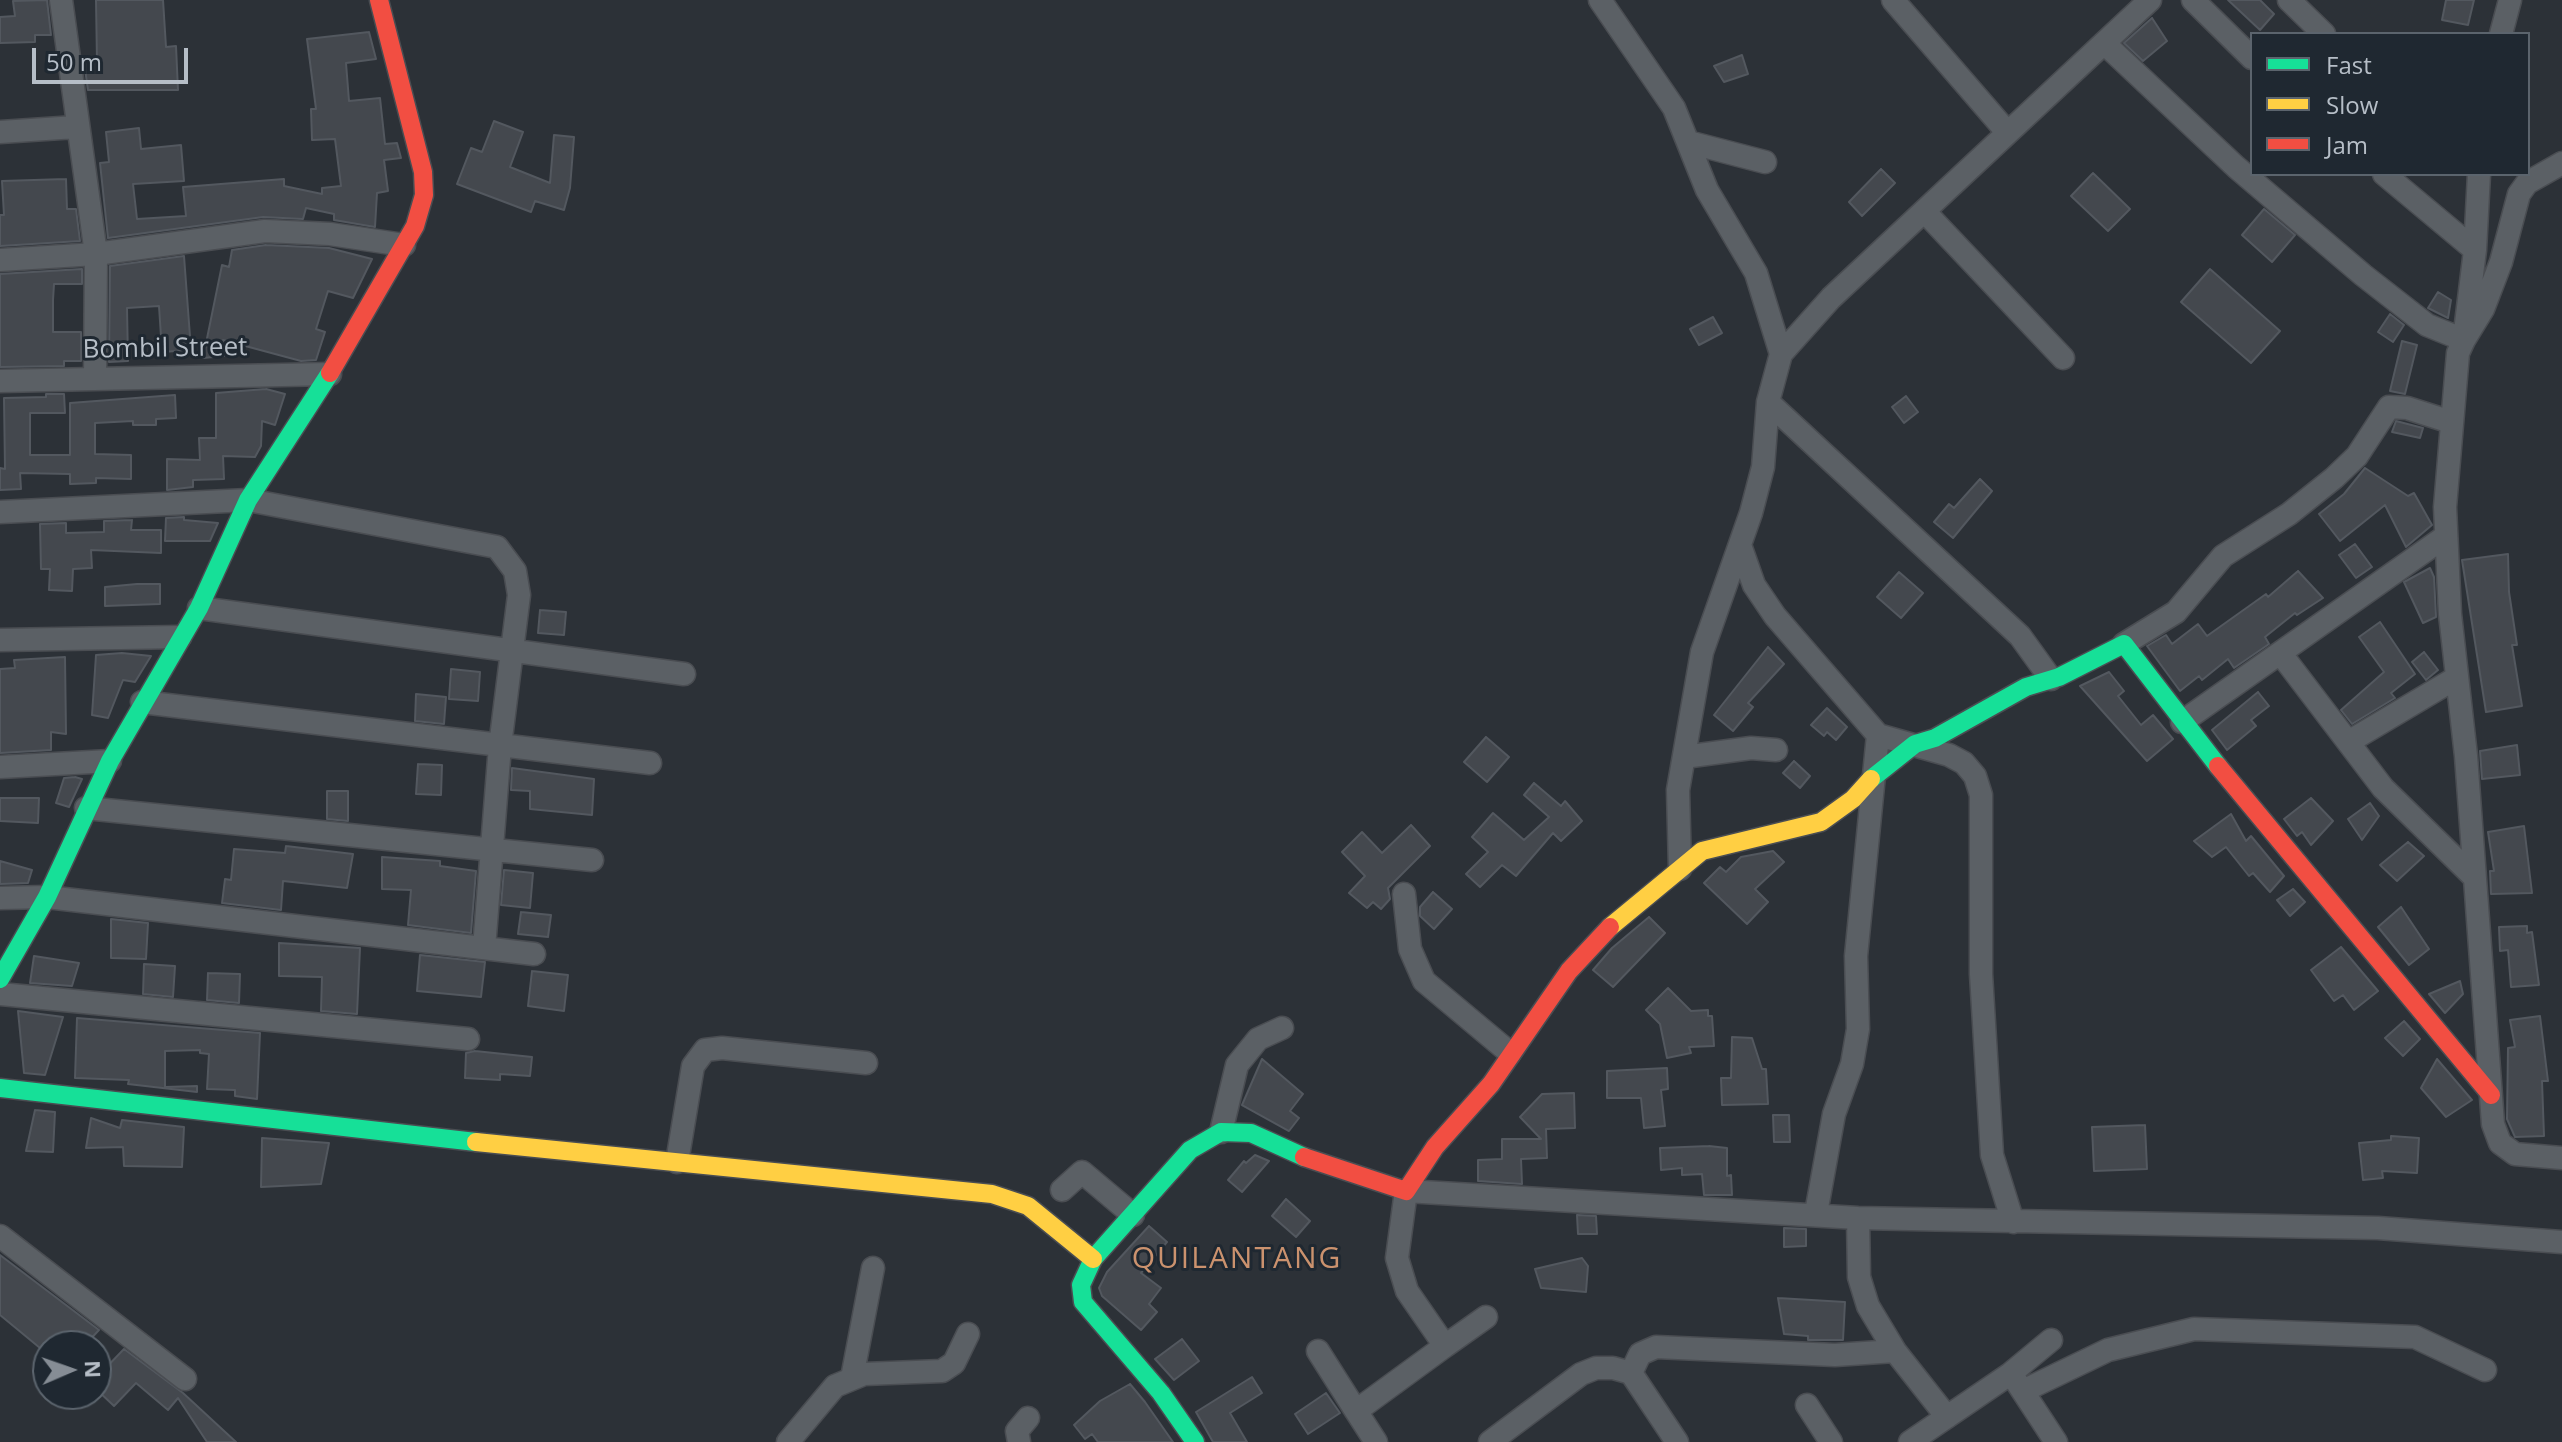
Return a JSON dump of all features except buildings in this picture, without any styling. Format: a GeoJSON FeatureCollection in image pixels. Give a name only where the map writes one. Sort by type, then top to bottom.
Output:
{"type":"FeatureCollection","features":[{"type":"Feature","properties":{"kind":"street"},"geometry":{"type":"LineString","coordinates":[[61,0],[76,127],[96,254],[95,379]]}},
{"type":"Feature","properties":{"kind":"street"},"geometry":{"type":"LineString","coordinates":[[0,979],[47,897],[110,761],[199,608],[248,500],[330,374],[404,245],[424,195],[423,172],[379,0]]}},
{"type":"Feature","properties":{"kind":"street"},"geometry":{"type":"LineString","coordinates":[[1600,0],[1657,80],[1688,142],[1707,190],[1756,273],[1773,319],[1781,354]]}},
{"type":"Feature","properties":{"kind":"street"},"geometry":{"type":"LineString","coordinates":[[1893,0],[2007,132]]}},
{"type":"Feature","properties":{"kind":"street"},"geometry":{"type":"LineString","coordinates":[[1680,869],[1678,790],[1702,652],[1715,608],[1741,548],[1763,467],[1768,402],[1781,354],[1811,318],[2150,0]]}},
{"type":"Feature","properties":{"kind":"street"},"geometry":{"type":"LineString","coordinates":[[2193,0],[2250,56]]}},
{"type":"Feature","properties":{"kind":"street"},"geometry":{"type":"LineString","coordinates":[[2289,0],[2322,32]]}},
{"type":"Feature","properties":{"kind":"street"},"geometry":{"type":"LineString","coordinates":[[2502,32],[2510,0]]}},
{"type":"Feature","properties":{"kind":"street"},"geometry":{"type":"LineString","coordinates":[[2104,43],[2236,167],[2363,275],[2427,325],[2464,340]]}},
{"type":"Feature","properties":{"kind":"street"},"geometry":{"type":"LineString","coordinates":[[0,132],[76,127]]}},
{"type":"Feature","properties":{"kind":"street"},"geometry":{"type":"LineString","coordinates":[[1688,142],[1765,162]]}},
{"type":"Feature","properties":{"kind":"street"},"geometry":{"type":"LineString","coordinates":[[2562,163],[2527,183],[2519,194],[2497,274],[2483,309],[2458,353],[2451,422],[2446,536],[2456,678],[2466,756],[2493,1124],[2500,1143],[2515,1154],[2562,1158]]}},
{"type":"Feature","properties":{"kind":"street"},"geometry":{"type":"LineString","coordinates":[[2386,176],[2475,250]]}},
{"type":"Feature","properties":{"kind":"street"},"geometry":{"type":"LineString","coordinates":[[2464,340],[2475,250],[2479,176]]}},
{"type":"Feature","properties":{"kind":"street"},"geometry":{"type":"LineString","coordinates":[[1924,211],[2063,358]]}},
{"type":"Feature","properties":{"kind":"street"},"geometry":{"type":"LineString","coordinates":[[0,260],[96,254],[265,231],[358,237],[404,245]]}},
{"type":"Feature","properties":{"kind":"street","name":"Bombil Street"},"geometry":{"type":"LineString","coordinates":[[0,381],[330,374]]}},
{"type":"Feature","properties":{"kind":"street"},"geometry":{"type":"LineString","coordinates":[[1768,402],[2020,636],[2051,679]]}},
{"type":"Feature","properties":{"kind":"street"},"geometry":{"type":"LineString","coordinates":[[1445,1346],[1407,1291],[1397,1258],[1406,1191],[1426,1159],[1491,1084],[1510,1053],[1596,938],[1702,851],[1732,841],[1821,822],[1871,783],[1880,769],[1915,744],[1935,738],[2026,687],[2051,679],[2124,644],[2176,612],[2223,556],[2289,514],[2357,456],[2389,407],[2407,408],[2451,422]]}},
{"type":"Feature","properties":{"kind":"street"},"geometry":{"type":"LineString","coordinates":[[0,512],[248,500],[497,547],[515,571],[519,595],[500,746],[484,948]]}},
{"type":"Feature","properties":{"kind":"street"},"geometry":{"type":"LineString","coordinates":[[2182,722],[2446,536]]}},
{"type":"Feature","properties":{"kind":"street"},"geometry":{"type":"LineString","coordinates":[[1741,548],[1754,585],[1775,616],[1878,735],[1915,744],[1964,763],[1975,776],[1981,795],[1983,1048],[1992,1155],[2013,1222]]}},
{"type":"Feature","properties":{"kind":"street"},"geometry":{"type":"LineString","coordinates":[[199,608],[684,674]]}},
{"type":"Feature","properties":{"kind":"street"},"geometry":{"type":"LineString","coordinates":[[0,640],[180,637]]}},
{"type":"Feature","properties":{"kind":"street"},"geometry":{"type":"LineString","coordinates":[[2124,644],[2182,722],[2346,925],[2491,1095]]}},
{"type":"Feature","properties":{"kind":"street"},"geometry":{"type":"LineString","coordinates":[[2281,654],[2383,788],[2473,876]]}},
{"type":"Feature","properties":{"kind":"street"},"geometry":{"type":"LineString","coordinates":[[2350,741],[2456,678]]}},
{"type":"Feature","properties":{"kind":"street"},"geometry":{"type":"LineString","coordinates":[[142,702],[650,763]]}},
{"type":"Feature","properties":{"kind":"street"},"geometry":{"type":"LineString","coordinates":[[1816,1213],[1834,1114],[1852,1064],[1858,1029],[1856,956],[1878,735]]}},
{"type":"Feature","properties":{"kind":"street"},"geometry":{"type":"LineString","coordinates":[[1684,757],[1751,748],[1776,750]]}},
{"type":"Feature","properties":{"kind":"street"},"geometry":{"type":"LineString","coordinates":[[0,767],[110,761]]}},
{"type":"Feature","properties":{"kind":"street"},"geometry":{"type":"LineString","coordinates":[[86,808],[592,860]]}},
{"type":"Feature","properties":{"kind":"street"},"geometry":{"type":"LineString","coordinates":[[1404,894],[1410,949],[1424,981],[1510,1053]]}},
{"type":"Feature","properties":{"kind":"street"},"geometry":{"type":"LineString","coordinates":[[0,898],[47,897],[534,954]]}},
{"type":"Feature","properties":{"kind":"street"},"geometry":{"type":"LineString","coordinates":[[0,994],[468,1039]]}},
{"type":"Feature","properties":{"kind":"street"},"geometry":{"type":"LineString","coordinates":[[1221,1132],[1237,1065],[1258,1039],[1282,1028]]}},
{"type":"Feature","properties":{"kind":"street"},"geometry":{"type":"LineString","coordinates":[[677,1162],[693,1066],[705,1050],[722,1048],[866,1063]]}},
{"type":"Feature","properties":{"kind":"street"},"geometry":{"type":"LineString","coordinates":[[0,1088],[992,1194],[1028,1206],[1093,1259]]}},
{"type":"Feature","properties":{"kind":"street"},"geometry":{"type":"LineString","coordinates":[[1195,1442],[1161,1393],[1083,1302],[1081,1285],[1093,1259],[1190,1150],[1221,1132],[1251,1133],[1303,1157],[1406,1191],[1551,1202],[1662,1204],[1816,1213],[1858,1218],[2378,1228],[2562,1242]]}},
{"type":"Feature","properties":{"kind":"street"},"geometry":{"type":"LineString","coordinates":[[1062,1190],[1082,1172],[1133,1215]]}},
{"type":"Feature","properties":{"kind":"street"},"geometry":{"type":"LineString","coordinates":[[1858,1218],[1859,1277],[1868,1306],[1895,1351],[1947,1417]]}},
{"type":"Feature","properties":{"kind":"street"},"geometry":{"type":"LineString","coordinates":[[0,1236],[185,1379]]}},
{"type":"Feature","properties":{"kind":"street"},"geometry":{"type":"LineString","coordinates":[[852,1378],[873,1268]]}},
{"type":"Feature","properties":{"kind":"street"},"geometry":{"type":"LineString","coordinates":[[1356,1411],[1486,1317]]}},
{"type":"Feature","properties":{"kind":"street"},"geometry":{"type":"LineString","coordinates":[[1910,1442],[1947,1417],[2016,1383],[2108,1350],[2194,1329],[2415,1337],[2485,1370]]}},
{"type":"Feature","properties":{"kind":"street"},"geometry":{"type":"LineString","coordinates":[[788,1442],[835,1386],[852,1378],[884,1371],[942,1371],[954,1363],[968,1334]]}},
{"type":"Feature","properties":{"kind":"street"},"geometry":{"type":"LineString","coordinates":[[2016,1383],[2051,1340]]}},
{"type":"Feature","properties":{"kind":"street"},"geometry":{"type":"LineString","coordinates":[[1631,1373],[1640,1354],[1656,1347],[1835,1355],[1895,1351]]}},
{"type":"Feature","properties":{"kind":"street"},"geometry":{"type":"LineString","coordinates":[[1318,1351],[1376,1442]]}},
{"type":"Feature","properties":{"kind":"street"},"geometry":{"type":"LineString","coordinates":[[1490,1442],[1581,1374],[1596,1368],[1631,1373],[1677,1442]]}},
{"type":"Feature","properties":{"kind":"street"},"geometry":{"type":"LineString","coordinates":[[2016,1383],[2056,1442]]}},
{"type":"Feature","properties":{"kind":"street"},"geometry":{"type":"LineString","coordinates":[[1807,1405],[1831,1442]]}},
{"type":"Feature","properties":{"kind":"street"},"geometry":{"type":"LineString","coordinates":[[1019,1442],[1017,1431],[1028,1418]]}},
{"type":"Feature","properties":{"kind":"traffic: fast"},"geometry":{"type":"LineString","coordinates":[[0,979],[47,897],[110,761],[199,608],[248,500],[330,373]]}},
{"type":"Feature","properties":{"kind":"traffic: fast"},"geometry":{"type":"LineString","coordinates":[[1871,779],[1915,744],[1935,738],[2026,687],[2059,677],[2124,644],[2218,766]]}},
{"type":"Feature","properties":{"kind":"traffic: fast"},"geometry":{"type":"LineString","coordinates":[[0,1088],[476,1142]]}},
{"type":"Feature","properties":{"kind":"traffic: fast"},"geometry":{"type":"LineString","coordinates":[[1195,1442],[1161,1393],[1083,1302],[1081,1285],[1093,1259],[1190,1150],[1221,1132],[1251,1133],[1304,1157]]}},
{"type":"Feature","properties":{"kind":"traffic: slow"},"geometry":{"type":"LineString","coordinates":[[1610,927],[1702,851],[1821,822],[1853,799],[1871,779]]}},
{"type":"Feature","properties":{"kind":"traffic: slow"},"geometry":{"type":"LineString","coordinates":[[476,1142],[992,1194],[1028,1206],[1093,1259]]}},
{"type":"Feature","properties":{"kind":"traffic: jam"},"geometry":{"type":"LineString","coordinates":[[330,373],[415,226],[424,195],[423,172],[379,0]]}},
{"type":"Feature","properties":{"kind":"traffic: jam"},"geometry":{"type":"LineString","coordinates":[[2218,766],[2491,1095]]}},
{"type":"Feature","properties":{"kind":"traffic: jam"},"geometry":{"type":"LineString","coordinates":[[1304,1157],[1406,1191],[1435,1147],[1491,1084],[1569,971],[1610,927]]}},
{"type":"Feature","properties":{"kind":"district","name":"QUILANTANG"},"geometry":{"type":"Point","coordinates":[1237,1259]}}]}
